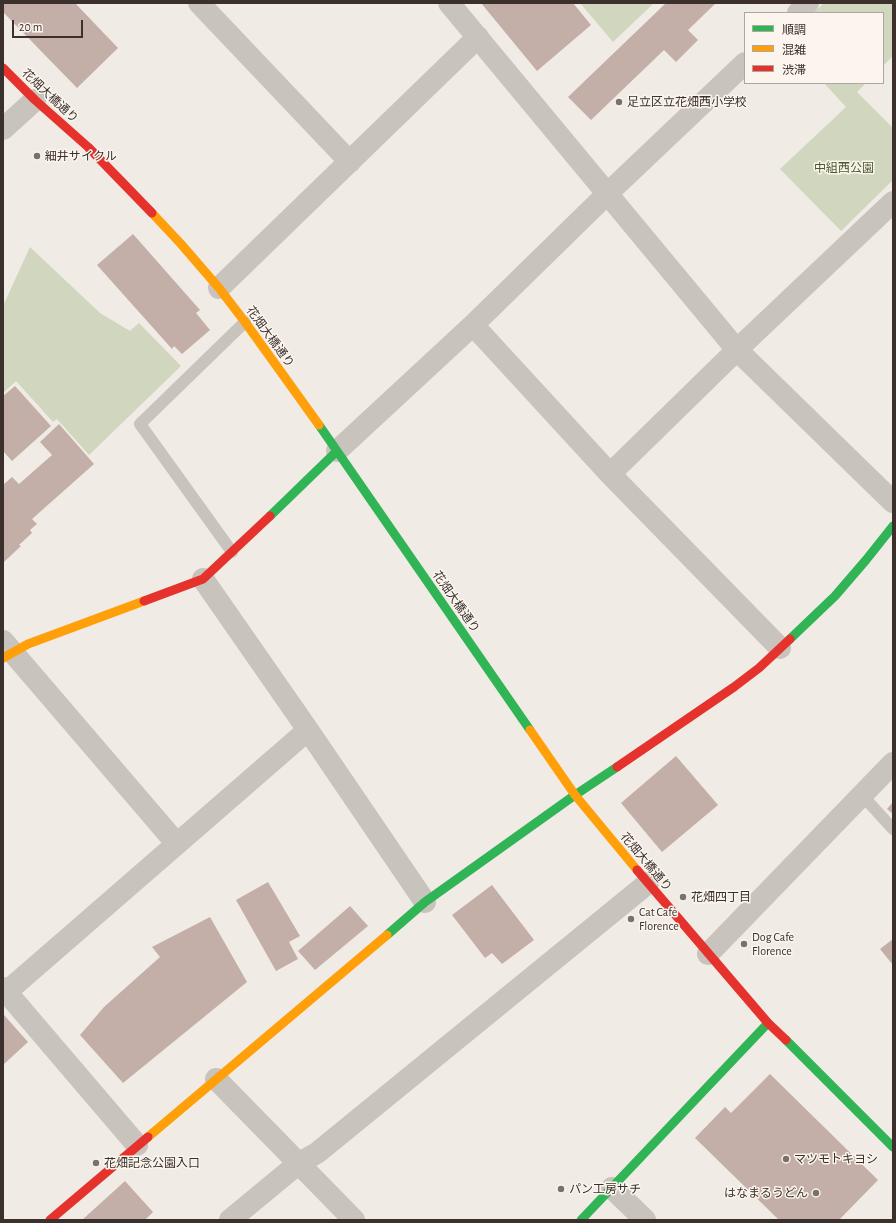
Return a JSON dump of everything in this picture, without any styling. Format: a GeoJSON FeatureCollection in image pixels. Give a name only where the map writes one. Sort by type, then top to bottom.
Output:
{"type":"FeatureCollection","features":[{"type":"Feature","properties":{"kind":"street"},"geometry":{"type":"LineString","coordinates":[[449,3],[737,350],[893,502]]}},
{"type":"Feature","properties":{"kind":"street"},"geometry":{"type":"LineString","coordinates":[[799,12],[808,3]]}},
{"type":"Feature","properties":{"kind":"street"},"geometry":{"type":"LineString","coordinates":[[211,7],[350,162]]}},
{"type":"Feature","properties":{"kind":"street"},"geometry":{"type":"LineString","coordinates":[[219,288],[478,37]]}},
{"type":"Feature","properties":{"kind":"street"},"geometry":{"type":"LineString","coordinates":[[176,844],[6,650],[28,644],[203,579],[473,325],[607,194],[744,64]]}},
{"type":"Feature","properties":{"kind":"street","name":"花畑大橋通り"},"geometry":{"type":"LineString","coordinates":[[3,68],[35,100],[88,148],[135,195],[181,244],[219,288],[245,322],[337,452],[575,795],[708,954],[768,1023],[893,1147]]}},
{"type":"Feature","properties":{"kind":"street"},"geometry":{"type":"LineString","coordinates":[[3,129],[35,100]]}},
{"type":"Feature","properties":{"kind":"street"},"geometry":{"type":"LineString","coordinates":[[610,474],[737,350],[893,202]]}},
{"type":"Feature","properties":{"kind":"street"},"geometry":{"type":"LineString","coordinates":[[473,325],[610,474],[780,648]]}},
{"type":"Feature","properties":{"kind":"street"},"geometry":{"type":"LineString","coordinates":[[50,1220],[425,902],[575,795],[734,687],[759,668],[801,630],[835,596],[893,526]]}},
{"type":"Feature","properties":{"kind":"street"},"geometry":{"type":"LineString","coordinates":[[203,579],[425,902]]}},
{"type":"Feature","properties":{"kind":"street"},"geometry":{"type":"LineString","coordinates":[[137,1145],[4,992],[308,730]]}},
{"type":"Feature","properties":{"kind":"street"},"geometry":{"type":"LineString","coordinates":[[708,954],[893,763]]}},
{"type":"Feature","properties":{"kind":"street"},"geometry":{"type":"LineString","coordinates":[[230,1220],[299,1163],[317,1153],[648,883]]}},
{"type":"Feature","properties":{"kind":"street"},"geometry":{"type":"LineString","coordinates":[[581,1220],[768,1023]]}},
{"type":"Feature","properties":{"kind":"street"},"geometry":{"type":"LineString","coordinates":[[216,1079],[354,1220]]}},
{"type":"Feature","properties":{"kind":"street"},"geometry":{"type":"LineString","coordinates":[[612,1188],[645,1220]]}},
{"type":"Feature","properties":{"kind":"lane"},"geometry":{"type":"LineString","coordinates":[[232,552],[140,424],[245,322]]}},
{"type":"Feature","properties":{"kind":"lane"},"geometry":{"type":"LineString","coordinates":[[862,795],[893,829]]}},
{"type":"Feature","properties":{"kind":"green space"},"geometry":{"type":"Polygon","coordinates":[[[580,3],[654,3],[613,42],[580,3]]]}},
{"type":"Feature","properties":{"kind":"green space"},"geometry":{"type":"Polygon","coordinates":[[[824,3],[893,3],[893,56],[884,65],[884,12],[814,12],[824,3]]]}},
{"type":"Feature","properties":{"kind":"green space","name":"中組西公園"},"geometry":{"type":"Polygon","coordinates":[[[825,84],[865,84],[857,92],[893,128],[893,180],[841,231],[780,169],[846,107],[825,84]]]}},
{"type":"Feature","properties":{"kind":"green space"},"geometry":{"type":"Polygon","coordinates":[[[30,247],[100,313],[130,331],[139,323],[181,366],[89,455],[57,419],[53,422],[16,381],[3,393],[3,306],[30,247]]]}},
{"type":"Feature","properties":{"kind":"building"},"geometry":{"type":"Polygon","coordinates":[[[3,3],[75,3],[118,48],[77,88],[3,12],[3,3]]]}},
{"type":"Feature","properties":{"kind":"building"},"geometry":{"type":"Polygon","coordinates":[[[481,3],[573,3],[591,25],[537,71],[481,3]]]}},
{"type":"Feature","properties":{"kind":"building"},"geometry":{"type":"Polygon","coordinates":[[[666,3],[716,3],[688,30],[698,40],[676,62],[664,50],[591,120],[568,97],[666,3]]]}},
{"type":"Feature","properties":{"kind":"building"},"geometry":{"type":"Polygon","coordinates":[[[133,234],[200,310],[196,313],[210,330],[182,354],[174,346],[172,349],[97,265],[133,234]]]}},
{"type":"Feature","properties":{"kind":"building"},"geometry":{"type":"Polygon","coordinates":[[[15,386],[51,426],[12,461],[3,451],[3,396],[15,386]]]}},
{"type":"Feature","properties":{"kind":"building"},"geometry":{"type":"Polygon","coordinates":[[[59,424],[94,464],[32,519],[37,524],[30,530],[32,533],[4,562],[3,485],[12,477],[19,484],[52,455],[40,442],[59,424]]]}},
{"type":"Feature","properties":{"kind":"building"},"geometry":{"type":"Polygon","coordinates":[[[676,756],[718,805],[662,852],[621,803],[676,756]]]}},
{"type":"Feature","properties":{"kind":"building"},"geometry":{"type":"Polygon","coordinates":[[[893,802],[893,814],[887,809],[893,802]]]}},
{"type":"Feature","properties":{"kind":"building"},"geometry":{"type":"Polygon","coordinates":[[[268,882],[300,936],[289,942],[298,959],[276,971],[236,900],[268,882]]]}},
{"type":"Feature","properties":{"kind":"building"},"geometry":{"type":"Polygon","coordinates":[[[492,885],[534,940],[502,964],[492,953],[485,958],[452,915],[492,885]]]}},
{"type":"Feature","properties":{"kind":"building"},"geometry":{"type":"Polygon","coordinates":[[[350,906],[368,926],[315,970],[298,951],[350,906]]]}},
{"type":"Feature","properties":{"kind":"building"},"geometry":{"type":"Polygon","coordinates":[[[210,917],[247,982],[123,1083],[80,1035],[104,1007],[160,957],[152,947],[210,917]]]}},
{"type":"Feature","properties":{"kind":"building"},"geometry":{"type":"Polygon","coordinates":[[[893,939],[893,965],[880,949],[893,939]]]}},
{"type":"Feature","properties":{"kind":"building"},"geometry":{"type":"Polygon","coordinates":[[[4,1015],[28,1042],[3,1065],[3,1016],[4,1015]]]}},
{"type":"Feature","properties":{"kind":"building"},"geometry":{"type":"Polygon","coordinates":[[[770,1074],[878,1180],[839,1220],[779,1220],[695,1138],[725,1107],[731,1113],[770,1074]]]}},
{"type":"Feature","properties":{"kind":"building"},"geometry":{"type":"Polygon","coordinates":[[[125,1181],[153,1212],[145,1220],[82,1220],[125,1181]]]}},
{"type":"Feature","properties":{"kind":"traffic: fast"},"geometry":{"type":"LineString","coordinates":[[319,425],[530,730]]}},
{"type":"Feature","properties":{"kind":"traffic: fast"},"geometry":{"type":"LineString","coordinates":[[270,516],[337,451]]}},
{"type":"Feature","properties":{"kind":"traffic: fast"},"geometry":{"type":"LineString","coordinates":[[790,639],[835,596],[893,526]]}},
{"type":"Feature","properties":{"kind":"traffic: fast"},"geometry":{"type":"LineString","coordinates":[[387,935],[425,902],[575,795],[617,767]]}},
{"type":"Feature","properties":{"kind":"traffic: fast"},"geometry":{"type":"LineString","coordinates":[[581,1220],[768,1023]]}},
{"type":"Feature","properties":{"kind":"traffic: fast"},"geometry":{"type":"LineString","coordinates":[[786,1040],[893,1147]]}},
{"type":"Feature","properties":{"kind":"traffic: slow"},"geometry":{"type":"LineString","coordinates":[[152,213],[219,288],[319,425]]}},
{"type":"Feature","properties":{"kind":"traffic: slow"},"geometry":{"type":"LineString","coordinates":[[3,658],[28,644],[144,601]]}},
{"type":"Feature","properties":{"kind":"traffic: slow"},"geometry":{"type":"LineString","coordinates":[[530,730],[575,795],[637,870]]}},
{"type":"Feature","properties":{"kind":"traffic: slow"},"geometry":{"type":"LineString","coordinates":[[148,1137],[387,935]]}},
{"type":"Feature","properties":{"kind":"traffic: jam"},"geometry":{"type":"LineString","coordinates":[[3,68],[35,100],[88,147],[152,213]]}},
{"type":"Feature","properties":{"kind":"traffic: jam"},"geometry":{"type":"LineString","coordinates":[[144,601],[203,579],[270,516]]}},
{"type":"Feature","properties":{"kind":"traffic: jam"},"geometry":{"type":"LineString","coordinates":[[617,767],[734,687],[759,668],[790,639]]}},
{"type":"Feature","properties":{"kind":"traffic: jam"},"geometry":{"type":"LineString","coordinates":[[637,870],[768,1023],[786,1040]]}},
{"type":"Feature","properties":{"kind":"traffic: jam"},"geometry":{"type":"LineString","coordinates":[[50,1220],[148,1137]]}},
{"type":"Feature","properties":{"kind":"place","name":"足立区立花畑西小学校"},"geometry":{"type":"Point","coordinates":[619,102]}},
{"type":"Feature","properties":{"kind":"place","name":"細井サイクル"},"geometry":{"type":"Point","coordinates":[37,156]}},
{"type":"Feature","properties":{"kind":"place","name":"花畑四丁目"},"geometry":{"type":"Point","coordinates":[683,897]}},
{"type":"Feature","properties":{"kind":"place","name":"Cat Cafe Florence"},"geometry":{"type":"Point","coordinates":[631,919]}},
{"type":"Feature","properties":{"kind":"place","name":"Dog Cafe Florence"},"geometry":{"type":"Point","coordinates":[744,944]}},
{"type":"Feature","properties":{"kind":"place","name":"マツモトキヨシ"},"geometry":{"type":"Point","coordinates":[786,1159]}},
{"type":"Feature","properties":{"kind":"place","name":"花畑記念公園入口"},"geometry":{"type":"Point","coordinates":[96,1163]}},
{"type":"Feature","properties":{"kind":"place","name":"パン工房サチ"},"geometry":{"type":"Point","coordinates":[561,1189]}},
{"type":"Feature","properties":{"kind":"place","name":"はなまるうどん"},"geometry":{"type":"Point","coordinates":[816,1193]}}]}
